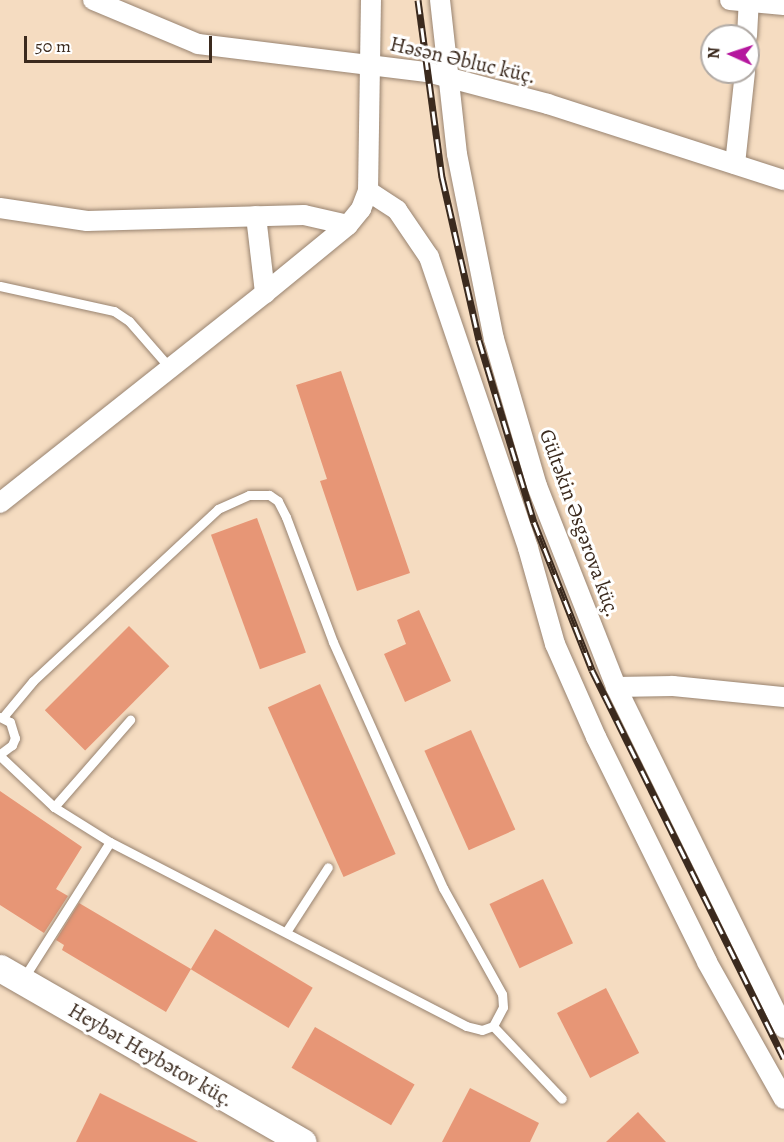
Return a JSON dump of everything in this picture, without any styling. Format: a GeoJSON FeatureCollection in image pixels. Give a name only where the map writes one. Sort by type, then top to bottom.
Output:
{"type":"FeatureCollection","features":[{"type":"Feature","properties":{"kind":"main road","name":"Heybət Heybətov küç."},"geometry":{"type":"LineString","coordinates":[[11,974],[303,1142]]}},
{"type":"Feature","properties":{"kind":"street","name":"Həsən Əbluc küç."},"geometry":{"type":"LineString","coordinates":[[93,0],[198,44],[372,64],[449,77],[548,104],[784,180]]}},
{"type":"Feature","properties":{"kind":"street"},"geometry":{"type":"LineString","coordinates":[[0,503],[265,293],[348,225],[361,209],[368,191],[372,64],[371,0]]}},
{"type":"Feature","properties":{"kind":"street","name":"Gültəkin Əsgərova küç."},"geometry":{"type":"LineString","coordinates":[[440,0],[457,154],[494,339],[537,486],[616,687],[776,991],[784,1028]]}},
{"type":"Feature","properties":{"kind":"street"},"geometry":{"type":"LineString","coordinates":[[745,24],[740,1],[784,5]]}},
{"type":"Feature","properties":{"kind":"street"},"geometry":{"type":"LineString","coordinates":[[735,164],[744,84]]}},
{"type":"Feature","properties":{"kind":"street"},"geometry":{"type":"LineString","coordinates":[[368,191],[397,210],[429,257],[528,548],[555,644],[596,737],[707,962],[784,1099]]}},
{"type":"Feature","properties":{"kind":"street"},"geometry":{"type":"LineString","coordinates":[[0,208],[87,221],[304,214],[348,225]]}},
{"type":"Feature","properties":{"kind":"street"},"geometry":{"type":"LineString","coordinates":[[256,216],[265,293]]}},
{"type":"Feature","properties":{"kind":"street"},"geometry":{"type":"LineString","coordinates":[[616,687],[673,686],[784,698]]}},
{"type":"Feature","properties":{"kind":"lane"},"geometry":{"type":"LineString","coordinates":[[0,286],[114,310],[129,321],[170,368]]}},
{"type":"Feature","properties":{"kind":"lane"},"geometry":{"type":"LineString","coordinates":[[249,495],[268,495],[278,501],[286,517],[333,642],[443,888],[502,994],[503,1006],[493,1026],[482,1030],[466,1026],[110,842],[54,807],[0,755],[7,752],[15,738],[14,729],[2,717],[33,681],[218,509],[249,495]]}},
{"type":"Feature","properties":{"kind":"lane"},"geometry":{"type":"LineString","coordinates":[[54,807],[130,720]]}},
{"type":"Feature","properties":{"kind":"lane"},"geometry":{"type":"LineString","coordinates":[[11,974],[110,842]]}},
{"type":"Feature","properties":{"kind":"lane"},"geometry":{"type":"LineString","coordinates":[[286,932],[328,867]]}},
{"type":"Feature","properties":{"kind":"lane"},"geometry":{"type":"LineString","coordinates":[[493,1026],[562,1099]]}},
{"type":"Feature","properties":{"kind":"building"},"geometry":{"type":"Polygon","coordinates":[[[341,371],[410,573],[357,591],[320,481],[327,479],[296,385],[341,371]]]}},
{"type":"Feature","properties":{"kind":"building"},"geometry":{"type":"Polygon","coordinates":[[[257,518],[306,652],[260,669],[211,535],[257,518]]]}},
{"type":"Feature","properties":{"kind":"building"},"geometry":{"type":"Polygon","coordinates":[[[419,610],[451,681],[405,702],[384,654],[406,644],[397,620],[419,610]]]}},
{"type":"Feature","properties":{"kind":"building"},"geometry":{"type":"Polygon","coordinates":[[[129,626],[169,666],[85,750],[45,710],[129,626]]]}},
{"type":"Feature","properties":{"kind":"building"},"geometry":{"type":"Polygon","coordinates":[[[320,684],[396,854],[344,877],[268,707],[320,684]]]}},
{"type":"Feature","properties":{"kind":"building"},"geometry":{"type":"Polygon","coordinates":[[[471,730],[515,830],[469,850],[424,751],[471,730]]]}},
{"type":"Feature","properties":{"kind":"building"},"geometry":{"type":"Polygon","coordinates":[[[0,791],[82,847],[56,889],[68,896],[44,933],[0,905],[0,791]]]}},
{"type":"Feature","properties":{"kind":"building"},"geometry":{"type":"Polygon","coordinates":[[[543,879],[573,943],[520,968],[490,904],[543,879]]]}},
{"type":"Feature","properties":{"kind":"building"},"geometry":{"type":"Polygon","coordinates":[[[79,903],[191,969],[166,1012],[62,950],[64,945],[56,940],[79,903]]]}},
{"type":"Feature","properties":{"kind":"building"},"geometry":{"type":"Polygon","coordinates":[[[215,929],[313,988],[289,1028],[191,969],[215,929]]]}},
{"type":"Feature","properties":{"kind":"building"},"geometry":{"type":"Polygon","coordinates":[[[606,988],[639,1053],[590,1078],[557,1013],[606,988]]]}},
{"type":"Feature","properties":{"kind":"building"},"geometry":{"type":"Polygon","coordinates":[[[315,1027],[415,1084],[391,1125],[292,1068],[315,1027]]]}},
{"type":"Feature","properties":{"kind":"building"},"geometry":{"type":"Polygon","coordinates":[[[470,1088],[539,1123],[530,1142],[442,1142],[470,1088]]]}},
{"type":"Feature","properties":{"kind":"building"},"geometry":{"type":"Polygon","coordinates":[[[100,1093],[198,1142],[76,1142],[100,1093]]]}},
{"type":"Feature","properties":{"kind":"building"},"geometry":{"type":"Polygon","coordinates":[[[638,1112],[666,1142],[606,1142],[638,1112]]]}},
{"type":"Feature","properties":{"kind":"railway"},"geometry":{"type":"LineString","coordinates":[[418,0],[442,177],[479,340],[534,522],[592,670],[784,1058]]}}]}
